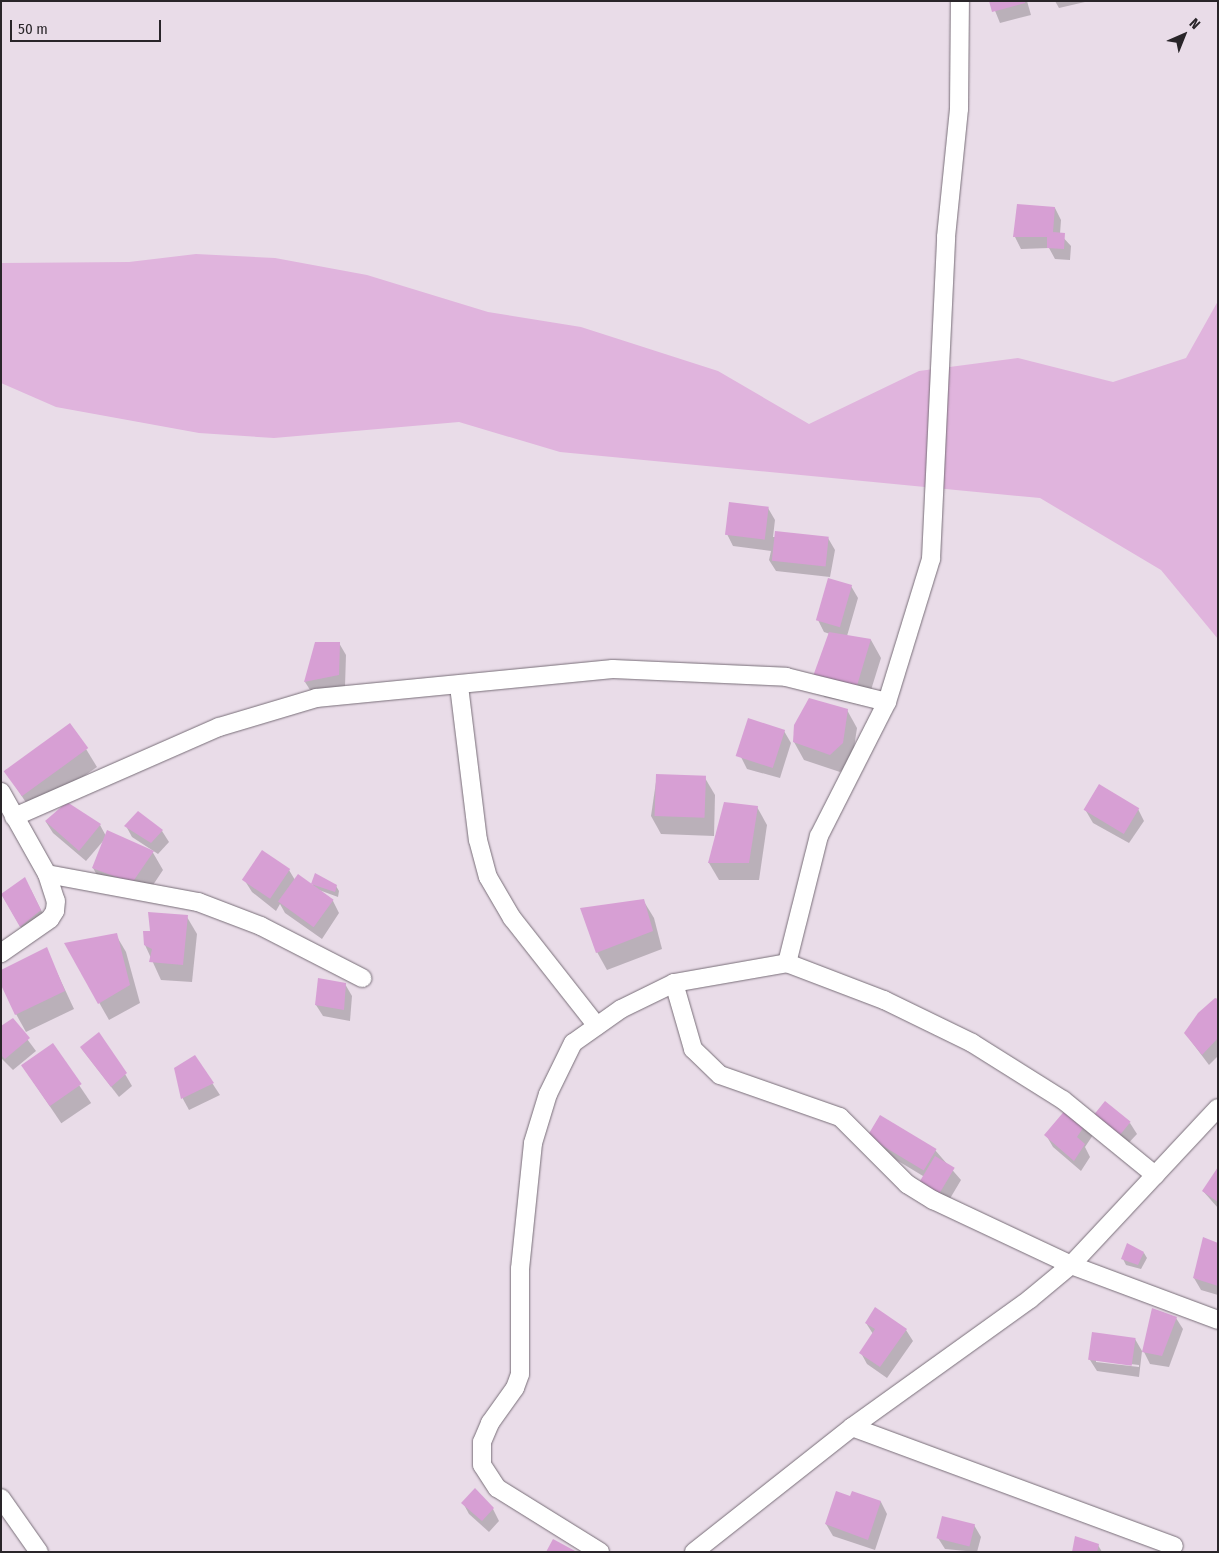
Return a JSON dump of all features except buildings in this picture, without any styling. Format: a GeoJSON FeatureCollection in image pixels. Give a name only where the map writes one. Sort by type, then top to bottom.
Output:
{"type":"FeatureCollection","features":[{"type":"Feature","properties":{"kind":"street"},"geometry":{"type":"LineString","coordinates":[[787,963],[819,836],[887,702],[931,559],[946,237],[959,110],[960,1]]}},
{"type":"Feature","properties":{"kind":"street"},"geometry":{"type":"LineString","coordinates":[[14,817],[219,727],[316,698],[459,686],[613,669],[786,677],[887,702]]}},
{"type":"Feature","properties":{"kind":"street"},"geometry":{"type":"LineString","coordinates":[[459,686],[478,840],[488,877],[512,918],[597,1026]]}},
{"type":"Feature","properties":{"kind":"street"},"geometry":{"type":"LineString","coordinates":[[1,792],[47,874],[56,901],[55,911],[50,919],[1,953]]}},
{"type":"Feature","properties":{"kind":"street"},"geometry":{"type":"LineString","coordinates":[[47,874],[198,902],[269,929],[362,978]]}},
{"type":"Feature","properties":{"kind":"street"},"geometry":{"type":"LineString","coordinates":[[600,1552],[497,1488],[482,1465],[482,1442],[488,1429],[515,1388],[520,1374],[520,1269],[533,1143],[548,1094],[574,1043],[620,1009],[674,983],[787,963],[884,1000],[972,1043],[1063,1100],[1155,1175]]}},
{"type":"Feature","properties":{"kind":"street"},"geometry":{"type":"LineString","coordinates":[[674,983],[693,1050],[720,1075],[840,1117],[908,1184],[933,1200],[1070,1265],[1218,1320]]}},
{"type":"Feature","properties":{"kind":"street"},"geometry":{"type":"LineString","coordinates":[[694,1552],[852,1428],[1030,1299],[1070,1265],[1218,1108]]}},
{"type":"Feature","properties":{"kind":"street"},"geometry":{"type":"LineString","coordinates":[[852,1428],[1174,1546]]}},
{"type":"Feature","properties":{"kind":"street"},"geometry":{"type":"LineString","coordinates":[[1,1498],[39,1552]]}},
{"type":"Feature","properties":{"kind":"shaded area"},"geometry":{"type":"Polygon","coordinates":[[[196,254],[275,258],[367,275],[488,312],[581,327],[718,371],[809,424],[919,371],[1018,358],[1113,382],[1186,358],[1218,301],[1218,639],[1161,570],[1040,498],[560,452],[459,422],[274,438],[199,433],[56,407],[1,383],[1,263],[129,262],[196,254]]]}}]}
